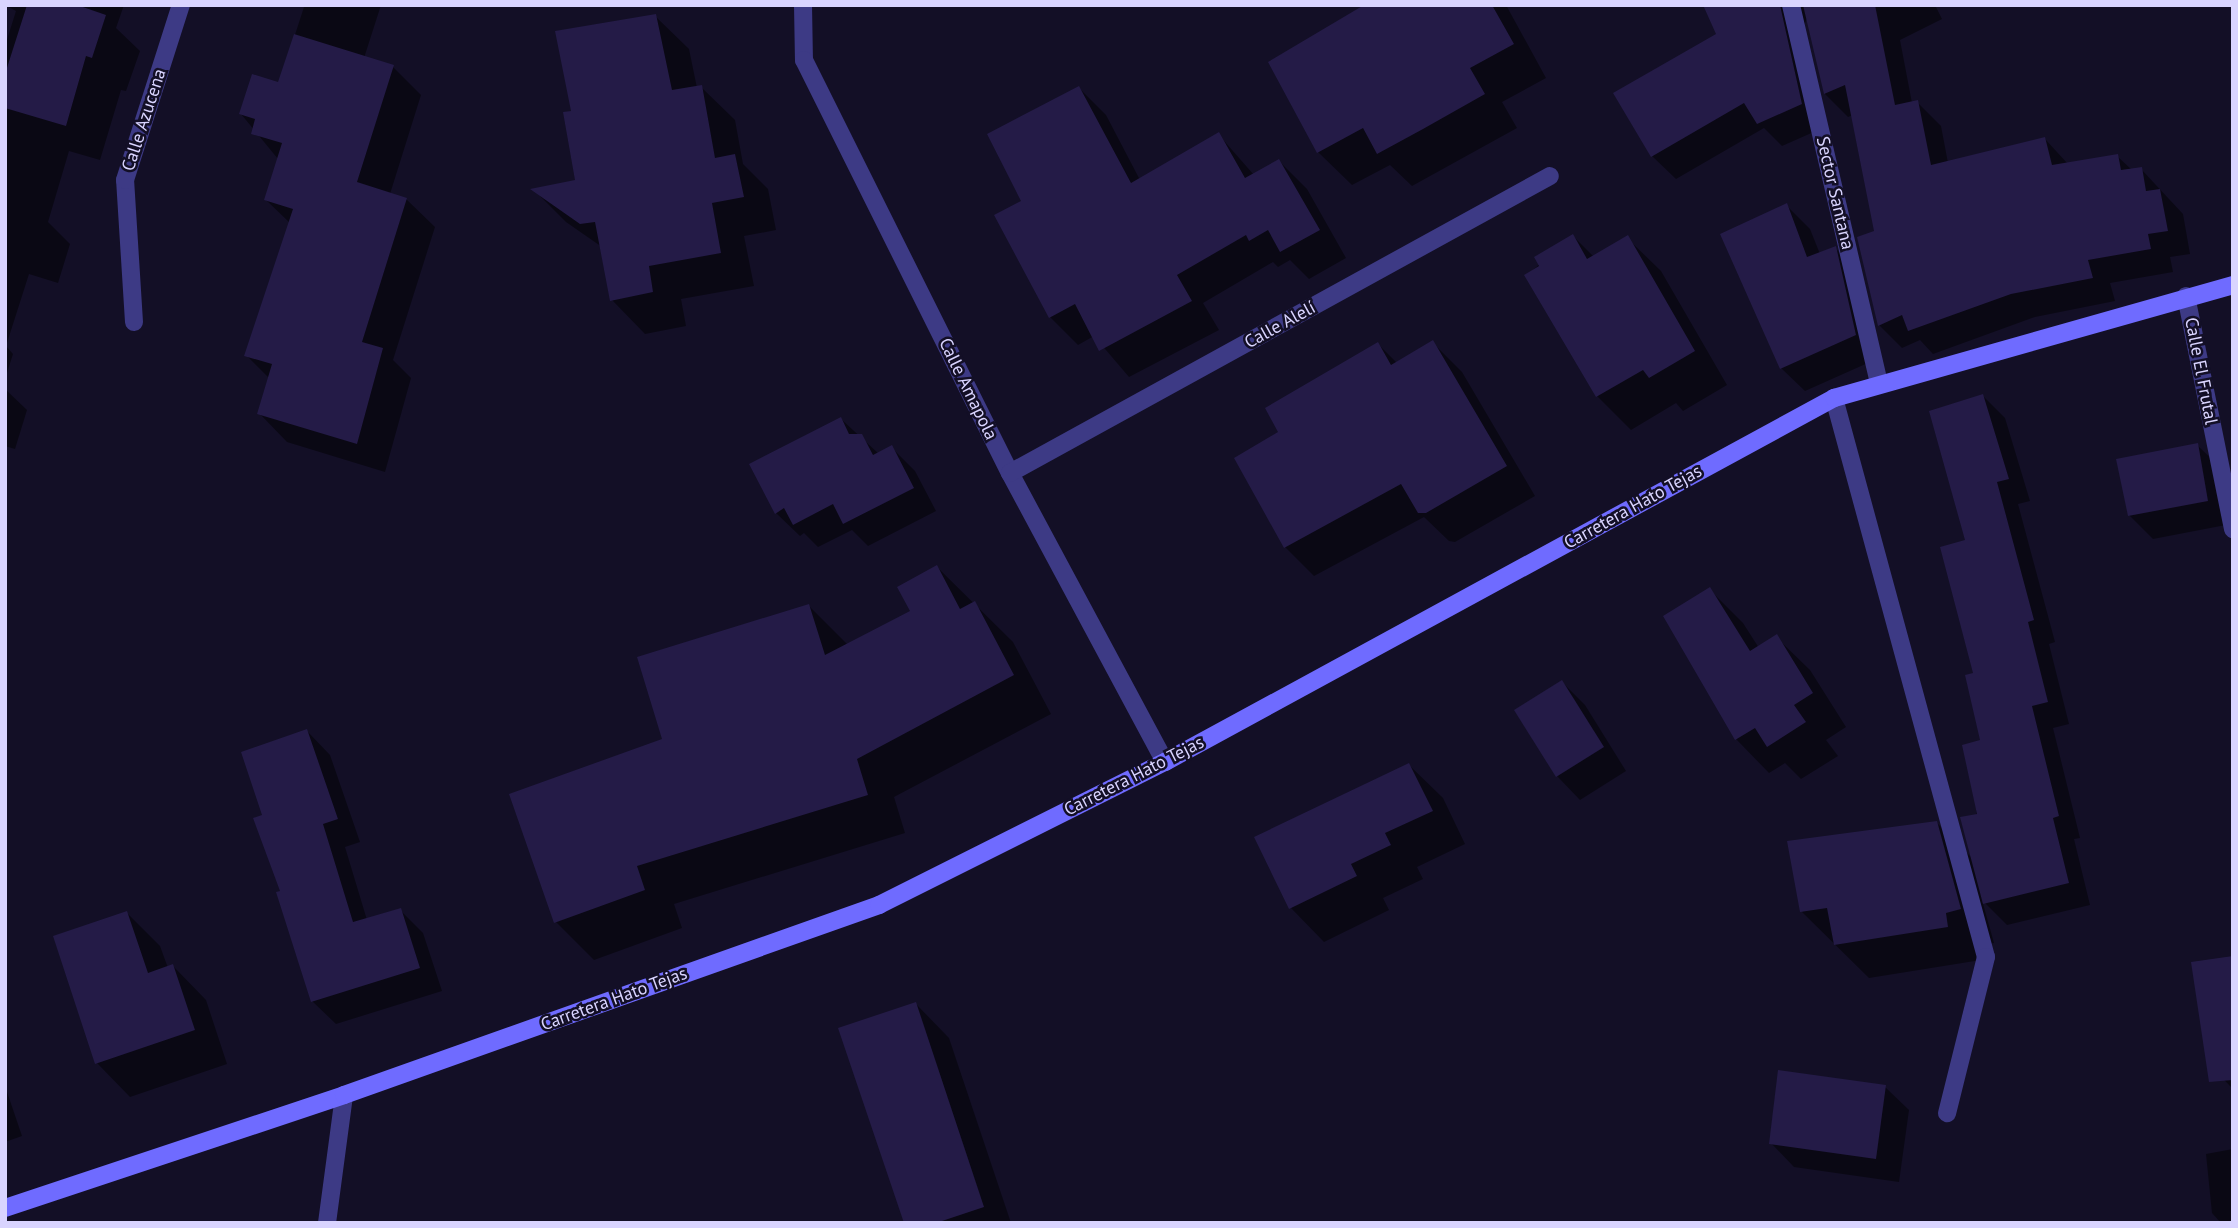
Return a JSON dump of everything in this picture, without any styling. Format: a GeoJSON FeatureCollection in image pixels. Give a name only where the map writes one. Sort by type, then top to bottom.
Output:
{"type":"FeatureCollection","features":[{"type":"Feature","properties":{"kind":"street","name":"Calle Azucena"},"geometry":{"type":"LineString","coordinates":[[134,321],[125,180],[181,5]]}},
{"type":"Feature","properties":{"kind":"street","name":"Calle Amapola"},"geometry":{"type":"LineString","coordinates":[[803,5],[804,60],[1010,474],[1165,762]]}},
{"type":"Feature","properties":{"kind":"street","name":"Sector Santana"},"geometry":{"type":"LineString","coordinates":[[1791,5],[1878,382]]}},
{"type":"Feature","properties":{"kind":"street","name":"Calle Alelí"},"geometry":{"type":"LineString","coordinates":[[1010,474],[1550,176]]}},
{"type":"Feature","properties":{"kind":"street","name":"Carretera Hato Tejas"},"geometry":{"type":"LineString","coordinates":[[5,1208],[344,1095],[879,905],[1165,762],[1834,398],[1878,382],[2233,285]]}},
{"type":"Feature","properties":{"kind":"street","name":"Calle El Frutal"},"geometry":{"type":"LineString","coordinates":[[2186,296],[2233,529]]}},
{"type":"Feature","properties":{"kind":"street"},"geometry":{"type":"LineString","coordinates":[[1834,398],[1986,957],[1947,1113]]}},
{"type":"Feature","properties":{"kind":"street"},"geometry":{"type":"LineString","coordinates":[[327,1223],[344,1095]]}},
{"type":"Feature","properties":{"kind":"building"},"geometry":{"type":"Polygon","coordinates":[[[27,5],[77,5],[106,15],[92,58],[86,56],[66,126],[5,108],[5,74],[27,5]]]}},
{"type":"Feature","properties":{"kind":"building"},"geometry":{"type":"Polygon","coordinates":[[[1364,5],[1492,5],[1514,44],[1470,68],[1485,94],[1423,129],[1377,154],[1363,128],[1317,153],[1268,62],[1364,5]]]}},
{"type":"Feature","properties":{"kind":"building"},"geometry":{"type":"Polygon","coordinates":[[[1703,5],[1780,5],[1802,104],[1757,124],[1744,103],[1651,157],[1613,93],[1716,34],[1703,5]]]}},
{"type":"Feature","properties":{"kind":"building"},"geometry":{"type":"Polygon","coordinates":[[[1803,5],[1875,5],[1895,105],[1918,100],[1931,165],[2045,137],[2052,165],[2118,154],[2121,170],[2142,167],[2146,191],[2160,189],[2168,231],[2148,234],[2151,249],[2088,260],[2093,278],[2011,294],[1908,331],[1902,315],[1878,326],[1857,237],[1874,231],[1845,85],[1824,94],[1803,5]]]}},
{"type":"Feature","properties":{"kind":"building"},"geometry":{"type":"Polygon","coordinates":[[[656,14],[672,90],[702,85],[715,158],[735,154],[744,197],[712,203],[721,253],[649,266],[653,292],[610,301],[595,222],[580,224],[530,189],[575,180],[563,112],[571,111],[555,31],[656,14]]]}},
{"type":"Feature","properties":{"kind":"building"},"geometry":{"type":"Polygon","coordinates":[[[294,34],[394,65],[357,182],[407,198],[362,342],[383,348],[357,444],[257,414],[272,364],[244,356],[293,209],[264,200],[282,143],[251,134],[255,119],[239,114],[252,74],[278,82],[294,34]]]}},
{"type":"Feature","properties":{"kind":"building"},"geometry":{"type":"Polygon","coordinates":[[[1079,86],[1131,183],[1219,132],[1245,178],[1279,159],[1320,230],[1280,252],[1268,230],[1249,241],[1246,235],[1177,275],[1192,301],[1099,351],[1075,304],[1049,318],[994,215],[1021,201],[987,134],[1079,86]]]}},
{"type":"Feature","properties":{"kind":"building"},"geometry":{"type":"Polygon","coordinates":[[[1787,203],[1807,257],[1836,246],[1856,335],[1780,369],[1720,234],[1787,203]]]}},
{"type":"Feature","properties":{"kind":"building"},"geometry":{"type":"Polygon","coordinates":[[[1573,234],[1587,259],[1628,235],[1695,351],[1649,378],[1643,370],[1596,397],[1524,275],[1539,266],[1534,257],[1573,234]]]}},
{"type":"Feature","properties":{"kind":"building"},"geometry":{"type":"Polygon","coordinates":[[[1433,340],[1507,466],[1426,513],[1418,513],[1401,484],[1284,548],[1234,458],[1278,432],[1265,408],[1378,342],[1391,365],[1433,340]]]}},
{"type":"Feature","properties":{"kind":"building"},"geometry":{"type":"Polygon","coordinates":[[[1983,394],[2009,479],[1997,482],[2034,620],[2028,622],[2048,702],[2032,706],[2059,816],[2053,818],[2069,883],[1983,904],[1960,817],[1977,814],[1962,745],[1980,740],[1965,675],[1973,673],[1940,547],[1965,540],[1929,411],[1983,394]]]}},
{"type":"Feature","properties":{"kind":"building"},"geometry":{"type":"Polygon","coordinates":[[[841,417],[849,434],[862,434],[873,455],[892,445],[914,488],[843,524],[833,504],[793,525],[784,508],[775,514],[749,464],[841,417]]]}},
{"type":"Feature","properties":{"kind":"building"},"geometry":{"type":"Polygon","coordinates":[[[2198,443],[2208,501],[2128,516],[2116,459],[2198,443]]]}},
{"type":"Feature","properties":{"kind":"building"},"geometry":{"type":"Polygon","coordinates":[[[937,565],[960,609],[975,601],[1014,675],[857,759],[868,795],[637,866],[645,890],[554,923],[509,794],[662,739],[637,657],[809,604],[825,655],[910,611],[897,587],[937,565]]]}},
{"type":"Feature","properties":{"kind":"building"},"geometry":{"type":"Polygon","coordinates":[[[1710,587],[1750,651],[1777,634],[1813,693],[1794,705],[1806,722],[1767,747],[1755,728],[1735,740],[1663,616],[1710,587]]]}},
{"type":"Feature","properties":{"kind":"building"},"geometry":{"type":"Polygon","coordinates":[[[1562,680],[1604,747],[1556,777],[1514,710],[1562,680]]]}},
{"type":"Feature","properties":{"kind":"building"},"geometry":{"type":"Polygon","coordinates":[[[307,729],[338,819],[323,824],[353,922],[401,908],[420,968],[311,1002],[276,892],[280,891],[253,818],[262,815],[241,752],[307,729]]]}},
{"type":"Feature","properties":{"kind":"building"},"geometry":{"type":"Polygon","coordinates":[[[1409,763],[1433,811],[1385,833],[1391,845],[1351,864],[1357,876],[1289,909],[1254,837],[1409,763]]]}},
{"type":"Feature","properties":{"kind":"building"},"geometry":{"type":"Polygon","coordinates":[[[1937,821],[1961,909],[1946,913],[1948,927],[1834,945],[1827,908],[1800,912],[1787,841],[1937,821]]]}},
{"type":"Feature","properties":{"kind":"building"},"geometry":{"type":"Polygon","coordinates":[[[127,911],[148,973],[173,964],[195,1030],[95,1064],[53,936],[127,911]]]}},
{"type":"Feature","properties":{"kind":"building"},"geometry":{"type":"Polygon","coordinates":[[[2233,956],[2233,1080],[2209,1082],[2191,962],[2233,956]]]}},
{"type":"Feature","properties":{"kind":"building"},"geometry":{"type":"Polygon","coordinates":[[[916,1002],[984,1207],[936,1223],[904,1223],[838,1028],[916,1002]]]}},
{"type":"Feature","properties":{"kind":"building"},"geometry":{"type":"Polygon","coordinates":[[[1778,1070],[1886,1085],[1876,1159],[1769,1144],[1778,1070]]]}}]}
